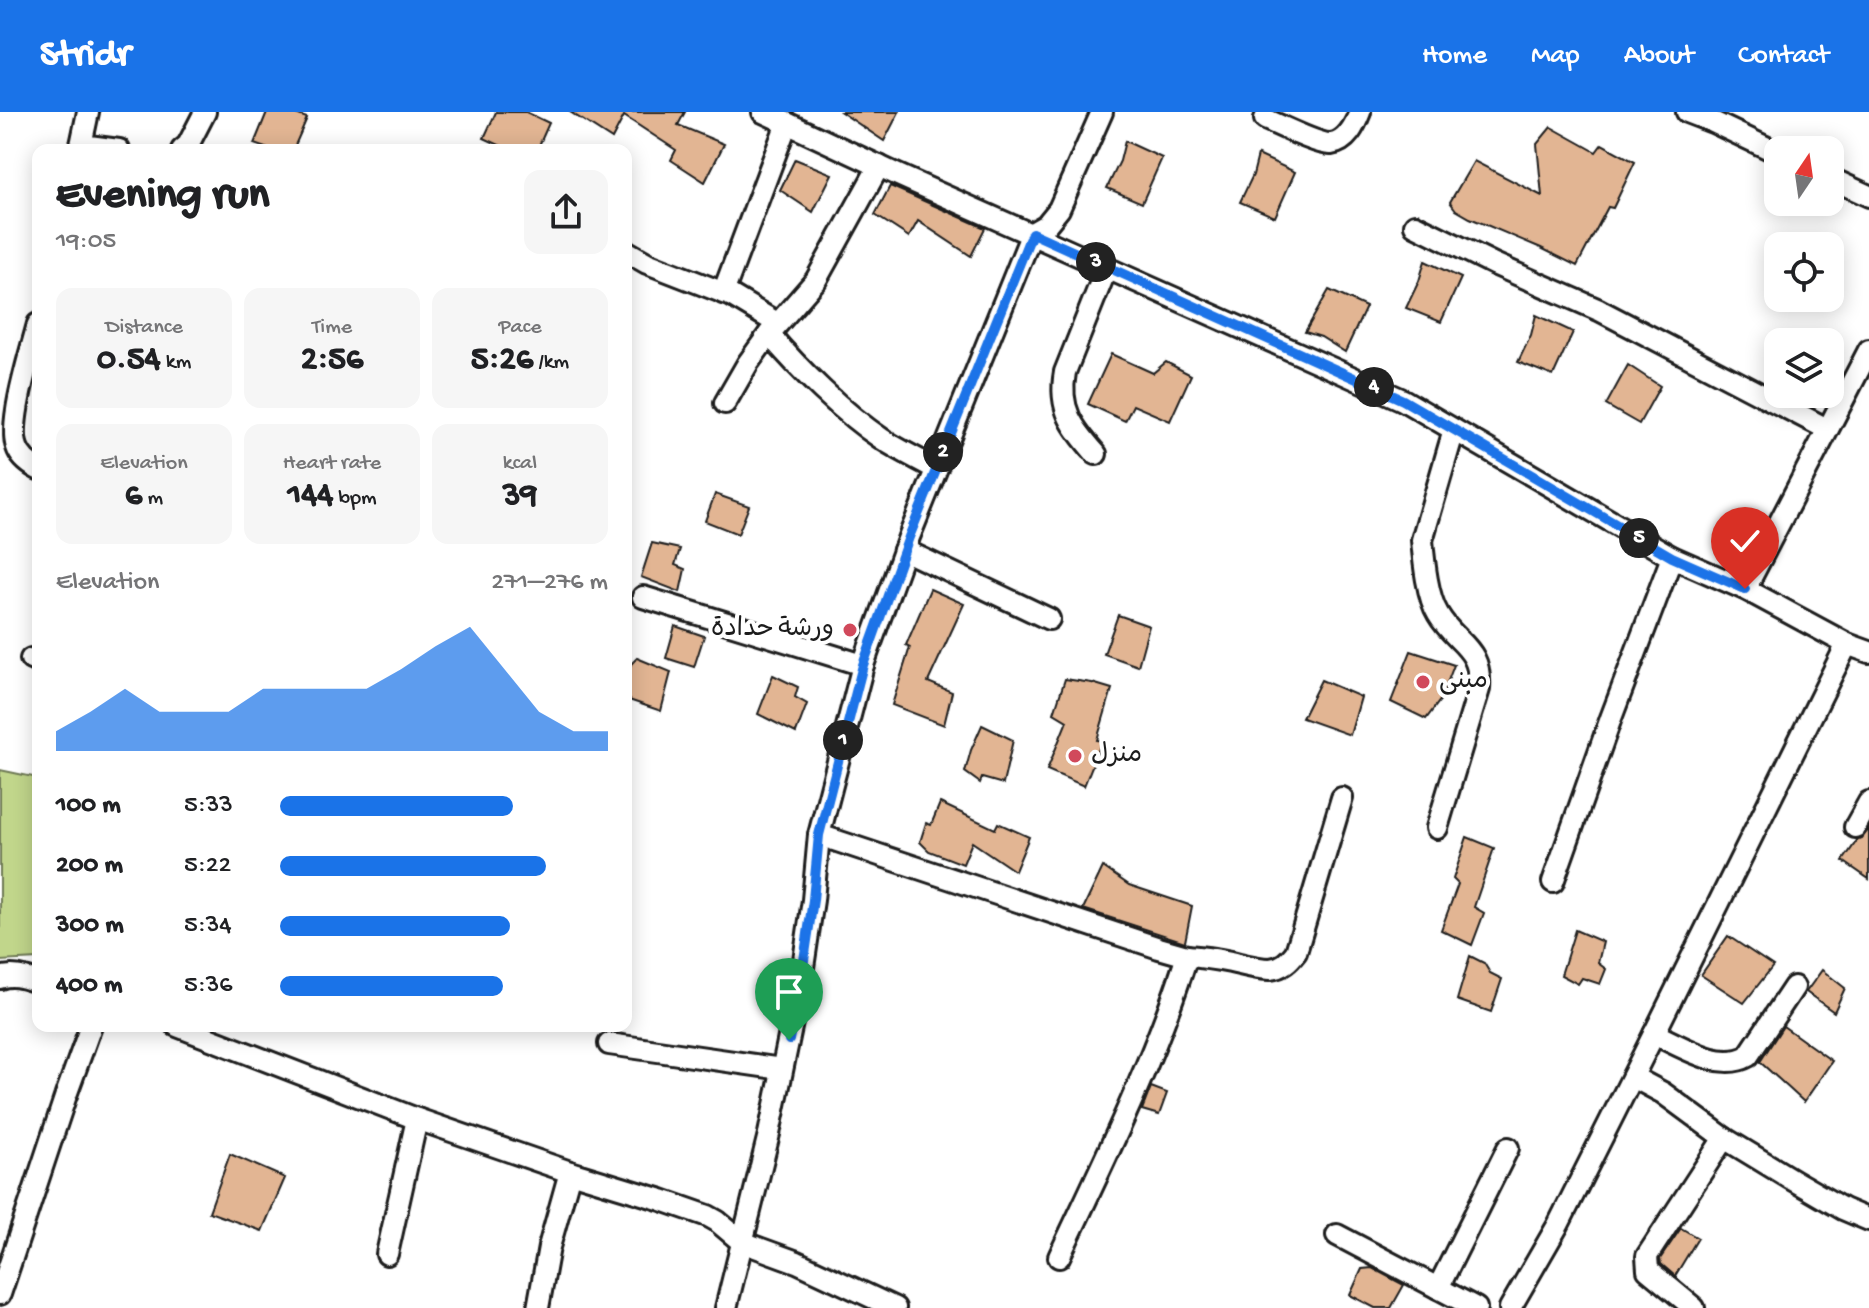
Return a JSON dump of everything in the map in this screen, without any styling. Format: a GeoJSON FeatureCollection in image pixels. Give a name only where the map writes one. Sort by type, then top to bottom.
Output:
{"type":"FeatureCollection","features":[{"type":"Feature","properties":{"kind":"street"},"geometry":{"type":"LineString","coordinates":[[82,144],[88,112]]}},
{"type":"Feature","properties":{"kind":"street"},"geometry":{"type":"LineString","coordinates":[[189,144],[205,112]]}},
{"type":"Feature","properties":{"kind":"street"},"geometry":{"type":"LineString","coordinates":[[763,112],[1403,400],[1672,557],[1745,589],[1847,644],[1869,652]]}},
{"type":"Feature","properties":{"kind":"street"},"geometry":{"type":"LineString","coordinates":[[726,1308],[802,974],[819,835],[863,665],[904,550],[1032,233],[1046,225],[1059,209],[1102,112]]}},
{"type":"Feature","properties":{"kind":"street"},"geometry":{"type":"LineString","coordinates":[[1265,119],[1333,144],[1354,128],[1360,112]]}},
{"type":"Feature","properties":{"kind":"street"},"geometry":{"type":"LineString","coordinates":[[1687,112],[1764,146]]}},
{"type":"Feature","properties":{"kind":"street"},"geometry":{"type":"LineString","coordinates":[[723,293],[787,123]]}},
{"type":"Feature","properties":{"kind":"street"},"geometry":{"type":"LineString","coordinates":[[725,403],[773,328],[816,280],[879,166]]}},
{"type":"Feature","properties":{"kind":"street"},"geometry":{"type":"LineString","coordinates":[[1844,184],[1869,196]]}},
{"type":"Feature","properties":{"kind":"street"},"geometry":{"type":"LineString","coordinates":[[1415,225],[1599,310],[1827,429]]}},
{"type":"Feature","properties":{"kind":"street"},"geometry":{"type":"LineString","coordinates":[[632,254],[723,293],[773,328],[808,376],[851,414],[881,438],[936,469]]}},
{"type":"Feature","properties":{"kind":"street"},"geometry":{"type":"LineString","coordinates":[[1096,454],[1079,435],[1066,413],[1063,382],[1107,267]]}},
{"type":"Feature","properties":{"kind":"street"},"geometry":{"type":"LineString","coordinates":[[32,348],[17,409],[15,431],[15,444],[21,456],[32,464]]}},
{"type":"Feature","properties":{"kind":"street"},"geometry":{"type":"LineString","coordinates":[[1745,589],[1869,350]]}},
{"type":"Feature","properties":{"kind":"street"},"geometry":{"type":"LineString","coordinates":[[1437,828],[1479,689],[1480,672],[1470,651],[1436,612],[1423,557],[1422,540],[1454,430]]}},
{"type":"Feature","properties":{"kind":"street"},"geometry":{"type":"LineString","coordinates":[[904,550],[1049,619]]}},
{"type":"Feature","properties":{"kind":"street"},"geometry":{"type":"LineString","coordinates":[[1553,882],[1672,557]]}},
{"type":"Feature","properties":{"kind":"street"},"geometry":{"type":"LineString","coordinates":[[643,597],[863,665]]}},
{"type":"Feature","properties":{"kind":"street"},"geometry":{"type":"LineString","coordinates":[[1510,1308],[1558,1225],[1847,644]]}},
{"type":"Feature","properties":{"kind":"street"},"geometry":{"type":"LineString","coordinates":[[819,835],[1187,956],[1270,969],[1279,967],[1296,952],[1342,798]]}},
{"type":"Feature","properties":{"kind":"street"},"geometry":{"type":"LineString","coordinates":[[1855,827],[1869,802]]}},
{"type":"Feature","properties":{"kind":"street"},"geometry":{"type":"LineString","coordinates":[[1059,1257],[1124,1116],[1174,996],[1187,956]]}},
{"type":"Feature","properties":{"kind":"street"},"geometry":{"type":"LineString","coordinates":[[0,978],[10,975],[32,980]]}},
{"type":"Feature","properties":{"kind":"street"},"geometry":{"type":"LineString","coordinates":[[1654,1034],[1718,1062],[1733,1063],[1748,1056],[1794,987]]}},
{"type":"Feature","properties":{"kind":"street"},"geometry":{"type":"LineString","coordinates":[[0,1294],[89,1032]]}},
{"type":"Feature","properties":{"kind":"street"},"geometry":{"type":"LineString","coordinates":[[192,1032],[417,1119],[708,1216],[742,1242],[797,1262],[895,1308]]}},
{"type":"Feature","properties":{"kind":"street"},"geometry":{"type":"LineString","coordinates":[[609,1044],[782,1069]]}},
{"type":"Feature","properties":{"kind":"street"},"geometry":{"type":"LineString","coordinates":[[1633,1077],[1663,1093],[1724,1138],[1843,1209],[1869,1220]]}},
{"type":"Feature","properties":{"kind":"street"},"geometry":{"type":"LineString","coordinates":[[387,1254],[417,1119]]}},
{"type":"Feature","properties":{"kind":"street"},"geometry":{"type":"LineString","coordinates":[[1694,1308],[1648,1270],[1647,1256],[1724,1138]]}},
{"type":"Feature","properties":{"kind":"street"},"geometry":{"type":"LineString","coordinates":[[1438,1288],[1508,1148]]}},
{"type":"Feature","properties":{"kind":"street"},"geometry":{"type":"LineString","coordinates":[[538,1308],[549,1247],[570,1172]]}},
{"type":"Feature","properties":{"kind":"street"},"geometry":{"type":"LineString","coordinates":[[1337,1235],[1476,1308]]}},
{"type":"Feature","properties":{"kind":"green space"},"geometry":{"type":"Polygon","coordinates":[[[0,770],[32,777],[32,959],[0,961],[0,770]]]}},
{"type":"Feature","properties":{"kind":"building"},"geometry":{"type":"Polygon","coordinates":[[[267,112],[290,112],[307,118],[296,144],[254,144],[267,112]]]}},
{"type":"Feature","properties":{"kind":"building"},"geometry":{"type":"Polygon","coordinates":[[[496,112],[526,112],[549,123],[540,144],[497,144],[484,138],[496,112]]]}},
{"type":"Feature","properties":{"kind":"building"},"geometry":{"type":"Polygon","coordinates":[[[570,112],[685,112],[678,125],[724,144],[705,182],[671,160],[676,150],[624,116],[612,139],[570,112]]]}},
{"type":"Feature","properties":{"kind":"building"},"geometry":{"type":"Polygon","coordinates":[[[841,112],[899,112],[884,141],[841,112]]]}},
{"type":"Feature","properties":{"kind":"building"},"geometry":{"type":"Polygon","coordinates":[[[1551,127],[1596,152],[1602,144],[1635,162],[1613,208],[1608,207],[1577,266],[1470,218],[1456,210],[1450,202],[1474,161],[1542,196],[1537,144],[1551,127]]]}},
{"type":"Feature","properties":{"kind":"building"},"geometry":{"type":"Polygon","coordinates":[[[1125,141],[1162,158],[1142,203],[1107,188],[1120,161],[1125,141]]]}},
{"type":"Feature","properties":{"kind":"building"},"geometry":{"type":"Polygon","coordinates":[[[1258,155],[1295,172],[1275,217],[1240,202],[1253,175],[1258,155]]]}},
{"type":"Feature","properties":{"kind":"building"},"geometry":{"type":"Polygon","coordinates":[[[795,159],[832,174],[813,212],[780,190],[795,159]]]}},
{"type":"Feature","properties":{"kind":"building"},"geometry":{"type":"Polygon","coordinates":[[[890,186],[985,228],[971,256],[918,221],[909,237],[875,215],[890,186]]]}},
{"type":"Feature","properties":{"kind":"building"},"geometry":{"type":"Polygon","coordinates":[[[1425,261],[1461,278],[1441,322],[1406,308],[1425,261]]]}},
{"type":"Feature","properties":{"kind":"building"},"geometry":{"type":"Polygon","coordinates":[[[1329,290],[1366,307],[1345,352],[1321,337],[1305,332],[1329,290]]]}},
{"type":"Feature","properties":{"kind":"building"},"geometry":{"type":"Polygon","coordinates":[[[1536,315],[1573,332],[1553,376],[1518,362],[1531,335],[1536,315]]]}},
{"type":"Feature","properties":{"kind":"building"},"geometry":{"type":"Polygon","coordinates":[[[1111,354],[1153,373],[1166,362],[1191,375],[1170,421],[1133,405],[1125,421],[1088,404],[1111,354]]]}},
{"type":"Feature","properties":{"kind":"building"},"geometry":{"type":"Polygon","coordinates":[[[1628,365],[1660,386],[1639,424],[1606,405],[1628,365]]]}},
{"type":"Feature","properties":{"kind":"building"},"geometry":{"type":"Polygon","coordinates":[[[715,494],[749,506],[738,534],[705,521],[715,494]]]}},
{"type":"Feature","properties":{"kind":"building"},"geometry":{"type":"Polygon","coordinates":[[[652,543],[680,549],[675,565],[685,569],[680,592],[641,577],[652,543]]]}},
{"type":"Feature","properties":{"kind":"building"},"geometry":{"type":"Polygon","coordinates":[[[930,589],[964,604],[928,682],[952,692],[944,725],[892,705],[910,647],[906,645],[930,589]]]}},
{"type":"Feature","properties":{"kind":"building"},"geometry":{"type":"Polygon","coordinates":[[[1118,615],[1149,626],[1138,666],[1104,654],[1118,615]]]}},
{"type":"Feature","properties":{"kind":"building"},"geometry":{"type":"Polygon","coordinates":[[[675,626],[704,636],[694,667],[666,658],[675,626]]]}},
{"type":"Feature","properties":{"kind":"building","name":"مبنى"},"geometry":{"type":"Polygon","coordinates":[[[1411,651],[1454,665],[1441,699],[1426,719],[1391,702],[1411,651]]]}},
{"type":"Feature","properties":{"kind":"building"},"geometry":{"type":"Polygon","coordinates":[[[637,658],[671,672],[661,711],[632,701],[632,663],[637,658]]]}},
{"type":"Feature","properties":{"kind":"building"},"geometry":{"type":"Polygon","coordinates":[[[773,675],[798,687],[795,697],[807,704],[796,733],[758,714],[773,675]]]}},
{"type":"Feature","properties":{"kind":"building"},"geometry":{"type":"Polygon","coordinates":[[[1065,679],[1112,689],[1097,740],[1102,741],[1084,786],[1047,770],[1067,721],[1054,713],[1065,679]]]}},
{"type":"Feature","properties":{"kind":"building","name":"مبنى"},"geometry":{"type":"Polygon","coordinates":[[[1321,680],[1361,697],[1350,735],[1302,718],[1321,680]]]}},
{"type":"Feature","properties":{"kind":"building"},"geometry":{"type":"Polygon","coordinates":[[[982,725],[1013,740],[1003,784],[982,778],[980,783],[965,772],[982,725]]]}},
{"type":"Feature","properties":{"kind":"building"},"geometry":{"type":"Polygon","coordinates":[[[940,803],[995,829],[998,823],[1029,837],[1015,871],[972,842],[963,864],[929,851],[920,842],[926,823],[931,825],[940,803]]]}},
{"type":"Feature","properties":{"kind":"building"},"geometry":{"type":"Polygon","coordinates":[[[1869,829],[1869,879],[1843,861],[1869,829]]]}},
{"type":"Feature","properties":{"kind":"building"},"geometry":{"type":"Polygon","coordinates":[[[1467,837],[1494,848],[1474,907],[1484,913],[1472,945],[1441,930],[1458,884],[1453,879],[1467,837]]]}},
{"type":"Feature","properties":{"kind":"building"},"geometry":{"type":"Polygon","coordinates":[[[1103,867],[1129,885],[1192,906],[1185,942],[1083,909],[1103,867]]]}},
{"type":"Feature","properties":{"kind":"building"},"geometry":{"type":"Polygon","coordinates":[[[1575,930],[1603,942],[1598,963],[1606,969],[1600,984],[1582,978],[1578,984],[1561,975],[1575,930]]]}},
{"type":"Feature","properties":{"kind":"building"},"geometry":{"type":"Polygon","coordinates":[[[1728,936],[1773,966],[1744,1003],[1701,975],[1728,936]]]}},
{"type":"Feature","properties":{"kind":"building"},"geometry":{"type":"Polygon","coordinates":[[[1470,956],[1484,963],[1490,973],[1502,979],[1491,1012],[1457,1000],[1470,956]]]}},
{"type":"Feature","properties":{"kind":"building"},"geometry":{"type":"Polygon","coordinates":[[[1822,970],[1845,988],[1834,1012],[1806,992],[1822,970]]]}},
{"type":"Feature","properties":{"kind":"building"},"geometry":{"type":"Polygon","coordinates":[[[1783,1026],[1832,1061],[1804,1102],[1760,1062],[1783,1026]]]}},
{"type":"Feature","properties":{"kind":"building"},"geometry":{"type":"Polygon","coordinates":[[[1151,1087],[1167,1093],[1159,1115],[1142,1110],[1151,1087]]]}},
{"type":"Feature","properties":{"kind":"building"},"geometry":{"type":"Polygon","coordinates":[[[230,1154],[285,1178],[262,1231],[209,1212],[230,1154]]]}},
{"type":"Feature","properties":{"kind":"building"},"geometry":{"type":"Polygon","coordinates":[[[1681,1228],[1698,1238],[1675,1276],[1661,1264],[1660,1259],[1681,1228]]]}},
{"type":"Feature","properties":{"kind":"building"},"geometry":{"type":"Polygon","coordinates":[[[1372,1268],[1404,1285],[1391,1308],[1375,1308],[1350,1295],[1362,1269],[1372,1268]]]}},
{"type":"Feature","properties":{"kind":"place","name":"ورشة حدادة"},"geometry":{"type":"Point","coordinates":[850,630]}},
{"type":"Feature","properties":{"kind":"place","name":"مبنى"},"geometry":{"type":"Point","coordinates":[1423,682]}},
{"type":"Feature","properties":{"kind":"place","name":"منزل"},"geometry":{"type":"Point","coordinates":[1075,756]}},
{"type":"Feature","properties":{"kind":"route"},"geometry":{"type":"LineString","coordinates":[[789,1040],[813,900],[819,835],[863,665],[909,537],[1032,233],[1403,400],[1672,557],[1745,589]]}}]}
